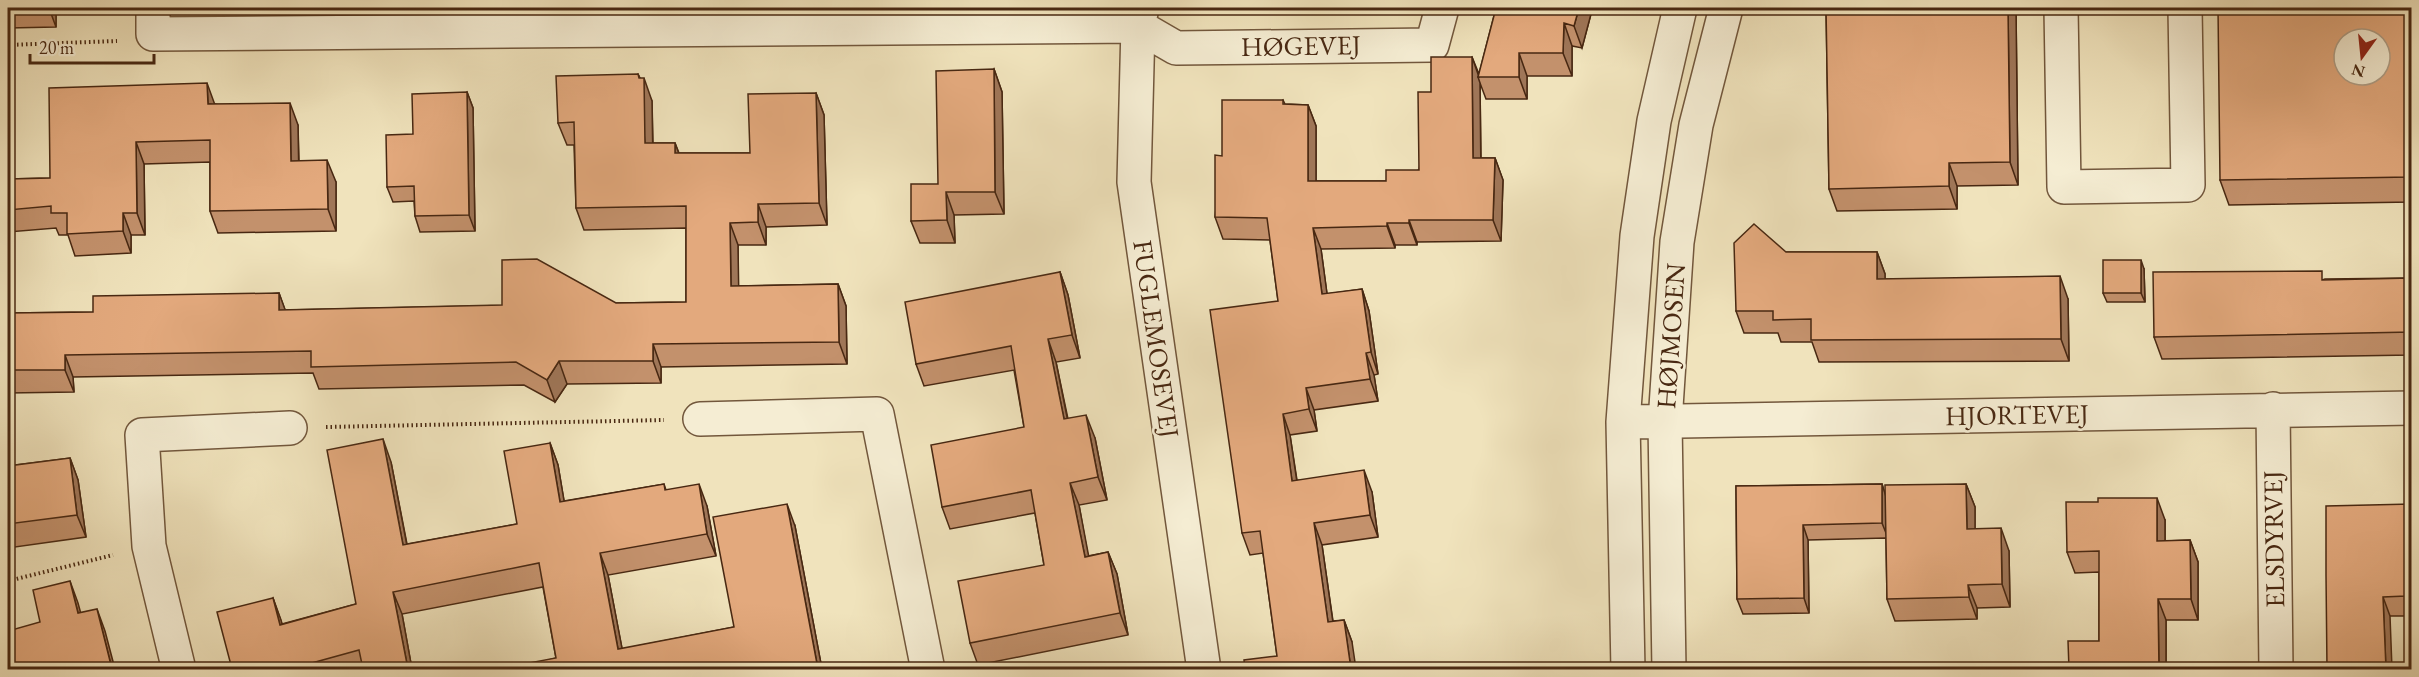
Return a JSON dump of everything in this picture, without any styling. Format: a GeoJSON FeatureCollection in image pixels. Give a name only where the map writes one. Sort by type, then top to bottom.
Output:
{"type":"FeatureCollection","features":[{"type":"Feature","properties":{"kind":"street","name":"HØGEVEJ"},"geometry":{"type":"LineString","coordinates":[[1140,17],[1176,48],[1431,45],[1442,8]]}},
{"type":"Feature","properties":{"kind":"street","name":"HØJMOSEN"},"geometry":{"type":"LineString","coordinates":[[1628,669],[1623,422],[1637,236],[1654,121],[1680,8]]}},
{"type":"Feature","properties":{"kind":"street","name":"HØJMOSEN"},"geometry":{"type":"LineString","coordinates":[[1669,669],[1665,422],[1677,242],[1696,125],[1726,8]]}},
{"type":"Feature","properties":{"kind":"street"},"geometry":{"type":"LineString","coordinates":[[2061,8],[2064,187],[2188,185],[2185,8]]}},
{"type":"Feature","properties":{"kind":"street"},"geometry":{"type":"LineString","coordinates":[[153,21],[1140,17]]}},
{"type":"Feature","properties":{"kind":"street","name":"FUGLEMOSEVEJ"},"geometry":{"type":"LineString","coordinates":[[1140,17],[1134,182],[1204,669]]}},
{"type":"Feature","properties":{"kind":"street","name":"HJORTEVEJ"},"geometry":{"type":"LineString","coordinates":[[1623,422],[2412,408]]}},
{"type":"Feature","properties":{"kind":"street","name":"ELSDYRVEJ"},"geometry":{"type":"LineString","coordinates":[[2273,409],[2276,669]]}},
{"type":"Feature","properties":{"kind":"street"},"geometry":{"type":"LineString","coordinates":[[700,419],[877,414],[928,669]]}},
{"type":"Feature","properties":{"kind":"street"},"geometry":{"type":"LineString","coordinates":[[179,669],[148,546],[142,435],[290,428]]}},
{"type":"Feature","properties":{"kind":"path"},"geometry":{"type":"LineString","coordinates":[[8,45],[114,42],[153,21]]}},
{"type":"Feature","properties":{"kind":"path"},"geometry":{"type":"LineString","coordinates":[[290,428],[700,419]]}},
{"type":"Feature","properties":{"kind":"path"},"geometry":{"type":"LineString","coordinates":[[8,581],[148,546]]}},
{"type":"Feature","properties":{"kind":"building"},"geometry":{"type":"Polygon","coordinates":[[[1496,8],[1579,8],[1574,26],[1564,23],[1563,53],[1519,53],[1519,77],[1478,77],[1496,8]]]}},
{"type":"Feature","properties":{"kind":"building"},"geometry":{"type":"Polygon","coordinates":[[[1826,8],[2008,8],[2010,162],[1949,163],[1949,186],[1829,189],[1826,8]]]}},
{"type":"Feature","properties":{"kind":"building"},"geometry":{"type":"Polygon","coordinates":[[[2218,8],[2412,8],[2410,177],[2220,180],[2218,8]]]}},
{"type":"Feature","properties":{"kind":"building"},"geometry":{"type":"Polygon","coordinates":[[[1431,57],[1472,57],[1473,158],[1495,158],[1493,220],[1409,220],[1409,223],[1387,223],[1387,226],[1313,228],[1322,294],[1362,289],[1371,352],[1366,353],[1370,379],[1306,388],[1309,409],[1283,414],[1292,481],[1364,470],[1370,515],[1314,523],[1328,622],[1344,620],[1351,669],[1245,669],[1244,660],[1277,656],[1260,531],[1242,533],[1210,310],[1278,301],[1267,218],[1215,217],[1215,155],[1222,156],[1222,100],[1283,100],[1283,104],[1308,105],[1308,181],[1386,181],[1386,170],[1419,170],[1418,92],[1431,92],[1431,57]]]}},
{"type":"Feature","properties":{"kind":"building"},"geometry":{"type":"Polygon","coordinates":[[[994,69],[995,192],[946,192],[947,220],[911,221],[911,184],[938,184],[936,71],[994,69]]]}},
{"type":"Feature","properties":{"kind":"building"},"geometry":{"type":"Polygon","coordinates":[[[638,74],[639,78],[644,78],[645,143],[675,143],[675,153],[750,153],[748,94],[816,93],[819,203],[758,204],[758,222],[730,223],[731,286],[838,284],[839,342],[653,344],[653,361],[559,361],[547,380],[516,362],[311,367],[311,351],[65,355],[65,370],[8,370],[8,313],[93,312],[93,296],[279,293],[279,310],[502,305],[502,260],[537,259],[616,303],[686,302],[686,206],[576,208],[574,122],[558,123],[556,76],[638,74]]]}},
{"type":"Feature","properties":{"kind":"building"},"geometry":{"type":"Polygon","coordinates":[[[207,83],[208,104],[290,103],[291,161],[327,160],[328,209],[210,211],[210,140],[136,142],[137,213],[123,213],[123,231],[67,234],[67,213],[51,213],[51,206],[8,210],[8,179],[50,178],[49,88],[207,83]]]}},
{"type":"Feature","properties":{"kind":"building"},"geometry":{"type":"Polygon","coordinates":[[[467,92],[469,215],[415,216],[414,186],[387,187],[386,135],[413,134],[412,94],[467,92]]]}},
{"type":"Feature","properties":{"kind":"building"},"geometry":{"type":"Polygon","coordinates":[[[1754,224],[1786,252],[1877,252],[1877,279],[2060,276],[2061,339],[1811,340],[1811,319],[1773,320],[1773,311],[1736,311],[1734,243],[1754,224]]]}},
{"type":"Feature","properties":{"kind":"building"},"geometry":{"type":"Polygon","coordinates":[[[2103,260],[2141,260],[2141,293],[2103,293],[2103,260]]]}},
{"type":"Feature","properties":{"kind":"building"},"geometry":{"type":"Polygon","coordinates":[[[2322,271],[2322,280],[2412,278],[2412,332],[2154,337],[2153,272],[2322,271]]]}},
{"type":"Feature","properties":{"kind":"building"},"geometry":{"type":"Polygon","coordinates":[[[1060,272],[1072,335],[1048,339],[1064,419],[1086,415],[1098,477],[1070,483],[1085,557],[1108,552],[1120,613],[970,643],[958,581],[1044,565],[1031,490],[942,507],[931,445],[1024,427],[1011,346],[916,364],[905,302],[1060,272]]]}},
{"type":"Feature","properties":{"kind":"building"},"geometry":{"type":"Polygon","coordinates":[[[383,439],[403,545],[517,524],[504,451],[550,443],[560,502],[664,484],[665,490],[699,484],[707,534],[600,553],[618,649],[734,627],[713,517],[787,504],[818,669],[518,669],[518,665],[556,658],[539,563],[393,592],[408,669],[363,669],[359,650],[290,669],[232,669],[217,612],[273,598],[280,625],[356,604],[327,450],[383,439]]]}},
{"type":"Feature","properties":{"kind":"building"},"geometry":{"type":"Polygon","coordinates":[[[70,458],[77,515],[8,524],[8,466],[70,458]]]}},
{"type":"Feature","properties":{"kind":"building"},"geometry":{"type":"Polygon","coordinates":[[[1882,484],[1882,523],[1803,525],[1804,598],[1737,599],[1736,486],[1882,484]]]}},
{"type":"Feature","properties":{"kind":"building"},"geometry":{"type":"Polygon","coordinates":[[[1966,484],[1967,529],[2001,528],[2002,584],[1968,585],[1969,597],[1887,599],[1885,485],[1966,484]]]}},
{"type":"Feature","properties":{"kind":"building"},"geometry":{"type":"Polygon","coordinates":[[[2098,498],[2157,498],[2157,541],[2190,540],[2191,599],[2158,599],[2159,669],[2069,669],[2068,641],[2099,641],[2099,551],[2067,552],[2066,502],[2098,502],[2098,498]]]}},
{"type":"Feature","properties":{"kind":"building"},"geometry":{"type":"Polygon","coordinates":[[[2412,504],[2412,584],[2405,584],[2406,596],[2383,597],[2386,669],[2327,669],[2326,506],[2412,504]]]}},
{"type":"Feature","properties":{"kind":"building"},"geometry":{"type":"Polygon","coordinates":[[[70,581],[78,613],[97,609],[112,669],[8,669],[8,631],[40,622],[33,590],[70,581]]]}}]}
